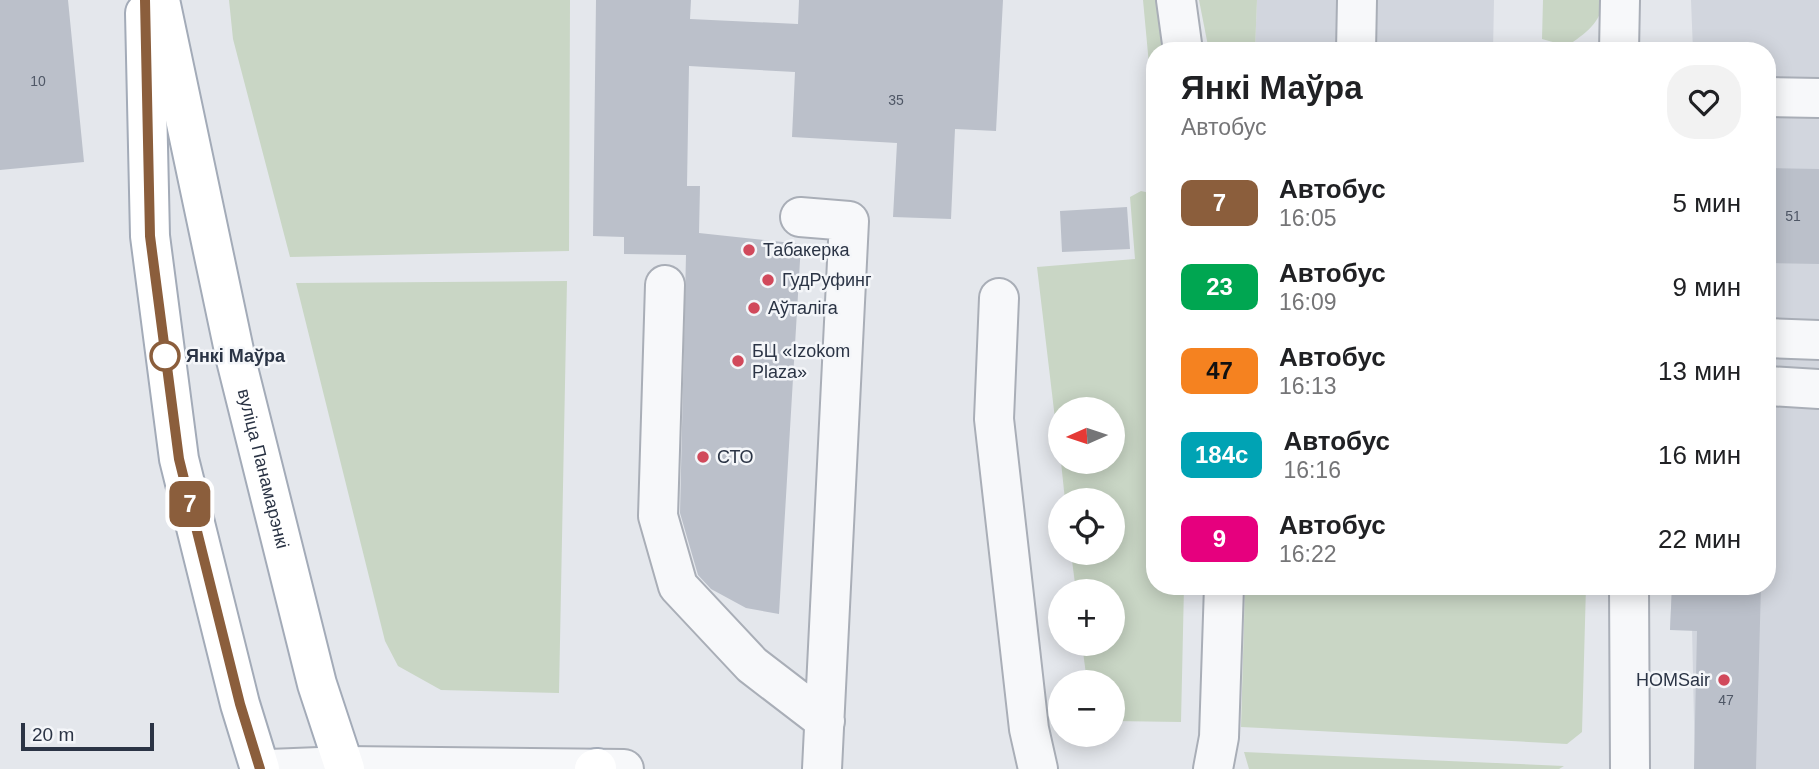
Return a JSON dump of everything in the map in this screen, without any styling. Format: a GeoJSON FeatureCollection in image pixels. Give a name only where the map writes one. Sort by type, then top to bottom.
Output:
{"type":"FeatureCollection","features":[{"type":"Feature","properties":{"kind":"main road"},"geometry":{"type":"LineString","coordinates":[[145,0],[150,236],[179,459],[240,704],[260,769]]}},
{"type":"Feature","properties":{"kind":"main road","name":"вуліца Панамарэнкі"},"geometry":{"type":"LineString","coordinates":[[160,0],[236,360],[317,684],[345,767]]}},
{"type":"Feature","properties":{"kind":"street"},"geometry":{"type":"LineString","coordinates":[[1176,0],[1182,42]]}},
{"type":"Feature","properties":{"kind":"street"},"geometry":{"type":"LineString","coordinates":[[1356,42],[1357,0]]}},
{"type":"Feature","properties":{"kind":"street"},"geometry":{"type":"LineString","coordinates":[[1619,42],[1620,0]]}},
{"type":"Feature","properties":{"kind":"street"},"geometry":{"type":"LineString","coordinates":[[1776,97],[1819,98]]}},
{"type":"Feature","properties":{"kind":"street"},"geometry":{"type":"LineString","coordinates":[[800,217],[849,221],[822,769]]}},
{"type":"Feature","properties":{"kind":"street"},"geometry":{"type":"LineString","coordinates":[[665,285],[658,516],[678,586],[752,664],[825,720]]}},
{"type":"Feature","properties":{"kind":"street"},"geometry":{"type":"LineString","coordinates":[[999,298],[994,419],[1029,729],[1038,769]]}},
{"type":"Feature","properties":{"kind":"street"},"geometry":{"type":"LineString","coordinates":[[1776,338],[1819,341]]}},
{"type":"Feature","properties":{"kind":"street"},"geometry":{"type":"LineString","coordinates":[[1776,386],[1819,389]]}},
{"type":"Feature","properties":{"kind":"street"},"geometry":{"type":"LineString","coordinates":[[1213,769],[1219,737],[1224,595]]}},
{"type":"Feature","properties":{"kind":"street"},"geometry":{"type":"LineString","coordinates":[[1629,595],[1630,769]]}},
{"type":"Feature","properties":{"kind":"street"},"geometry":{"type":"LineString","coordinates":[[269,769],[605,769]]}},
{"type":"Feature","properties":{"kind":"shaded area"},"geometry":{"type":"Polygon","coordinates":[[[1257,0],[1494,0],[1493,42],[1255,42],[1257,0]]]}},
{"type":"Feature","properties":{"kind":"shaded area"},"geometry":{"type":"Polygon","coordinates":[[[1691,0],[1819,0],[1819,769],[1695,769],[1692,627],[1670,630],[1672,595],[1776,595],[1776,42],[1693,42],[1691,0]]]}},
{"type":"Feature","properties":{"kind":"green space"},"geometry":{"type":"Polygon","coordinates":[[[229,0],[570,0],[569,251],[290,257],[233,39],[229,0]]]}},
{"type":"Feature","properties":{"kind":"green space"},"geometry":{"type":"Polygon","coordinates":[[[1143,0],[1161,0],[1168,42],[1147,42],[1143,0]]]}},
{"type":"Feature","properties":{"kind":"green space"},"geometry":{"type":"Polygon","coordinates":[[[1199,0],[1257,0],[1255,42],[1207,42],[1199,0]]]}},
{"type":"Feature","properties":{"kind":"green space"},"geometry":{"type":"Polygon","coordinates":[[[1543,0],[1603,0],[1596,21],[1572,42],[1542,39],[1543,0]]]}},
{"type":"Feature","properties":{"kind":"green space"},"geometry":{"type":"Polygon","coordinates":[[[1141,191],[1146,192],[1146,595],[1184,595],[1181,722],[1125,721],[1125,670],[1085,670],[1084,656],[1125,656],[1125,579],[1074,579],[1073,565],[1125,565],[1125,488],[1064,488],[1062,474],[1125,474],[1125,397],[1052,397],[1037,267],[1135,259],[1130,197],[1141,191]]]}},
{"type":"Feature","properties":{"kind":"green space"},"geometry":{"type":"Polygon","coordinates":[[[567,281],[559,693],[441,690],[398,666],[385,641],[296,283],[567,281]]]}},
{"type":"Feature","properties":{"kind":"green space"},"geometry":{"type":"Polygon","coordinates":[[[1245,595],[1586,595],[1582,732],[1567,744],[1241,727],[1245,595]]]}},
{"type":"Feature","properties":{"kind":"green space"},"geometry":{"type":"Polygon","coordinates":[[[1244,752],[1564,766],[1559,769],[1249,769],[1244,752]]]}},
{"type":"Feature","properties":{"kind":"building"},"geometry":{"type":"Polygon","coordinates":[[[0,0],[68,0],[84,162],[0,170],[0,0]]]}},
{"type":"Feature","properties":{"kind":"building"},"geometry":{"type":"Polygon","coordinates":[[[596,0],[691,0],[690,19],[798,24],[799,0],[1003,0],[996,131],[955,129],[951,219],[893,217],[897,143],[792,137],[795,72],[689,66],[687,186],[700,186],[699,233],[801,244],[779,614],[746,608],[711,589],[698,575],[680,513],[686,255],[624,254],[624,237],[593,236],[596,0]]]}},
{"type":"Feature","properties":{"kind":"building"},"geometry":{"type":"Polygon","coordinates":[[[1776,168],[1819,169],[1819,264],[1776,263],[1776,168]]]}},
{"type":"Feature","properties":{"kind":"building"},"geometry":{"type":"Polygon","coordinates":[[[1127,207],[1130,249],[1062,252],[1060,211],[1127,207]]]}},
{"type":"Feature","properties":{"kind":"building"},"geometry":{"type":"Polygon","coordinates":[[[1672,595],[1761,595],[1756,769],[1694,769],[1697,631],[1670,630],[1672,595]]]}},
{"type":"Feature","properties":{"kind":"bus line","name":"7"},"geometry":{"type":"LineString","coordinates":[[145,0],[150,236],[179,459],[240,704],[260,769]]}},
{"type":"Feature","properties":{"kind":"place","name":"Табакерка"},"geometry":{"type":"Point","coordinates":[749,250]}},
{"type":"Feature","properties":{"kind":"place","name":"ГудРуфинг"},"geometry":{"type":"Point","coordinates":[768,280]}},
{"type":"Feature","properties":{"kind":"place","name":"Аўталіга"},"geometry":{"type":"Point","coordinates":[754,308]}},
{"type":"Feature","properties":{"kind":"place","name":"Янкі Маўра"},"geometry":{"type":"Point","coordinates":[165,356]}},
{"type":"Feature","properties":{"kind":"place","name":"БЦ «Izokom Plaza»"},"geometry":{"type":"Point","coordinates":[738,361]}},
{"type":"Feature","properties":{"kind":"place","name":"СТО"},"geometry":{"type":"Point","coordinates":[703,457]}},
{"type":"Feature","properties":{"kind":"place","name":"HOMSair"},"geometry":{"type":"Point","coordinates":[1724,680]}}]}
